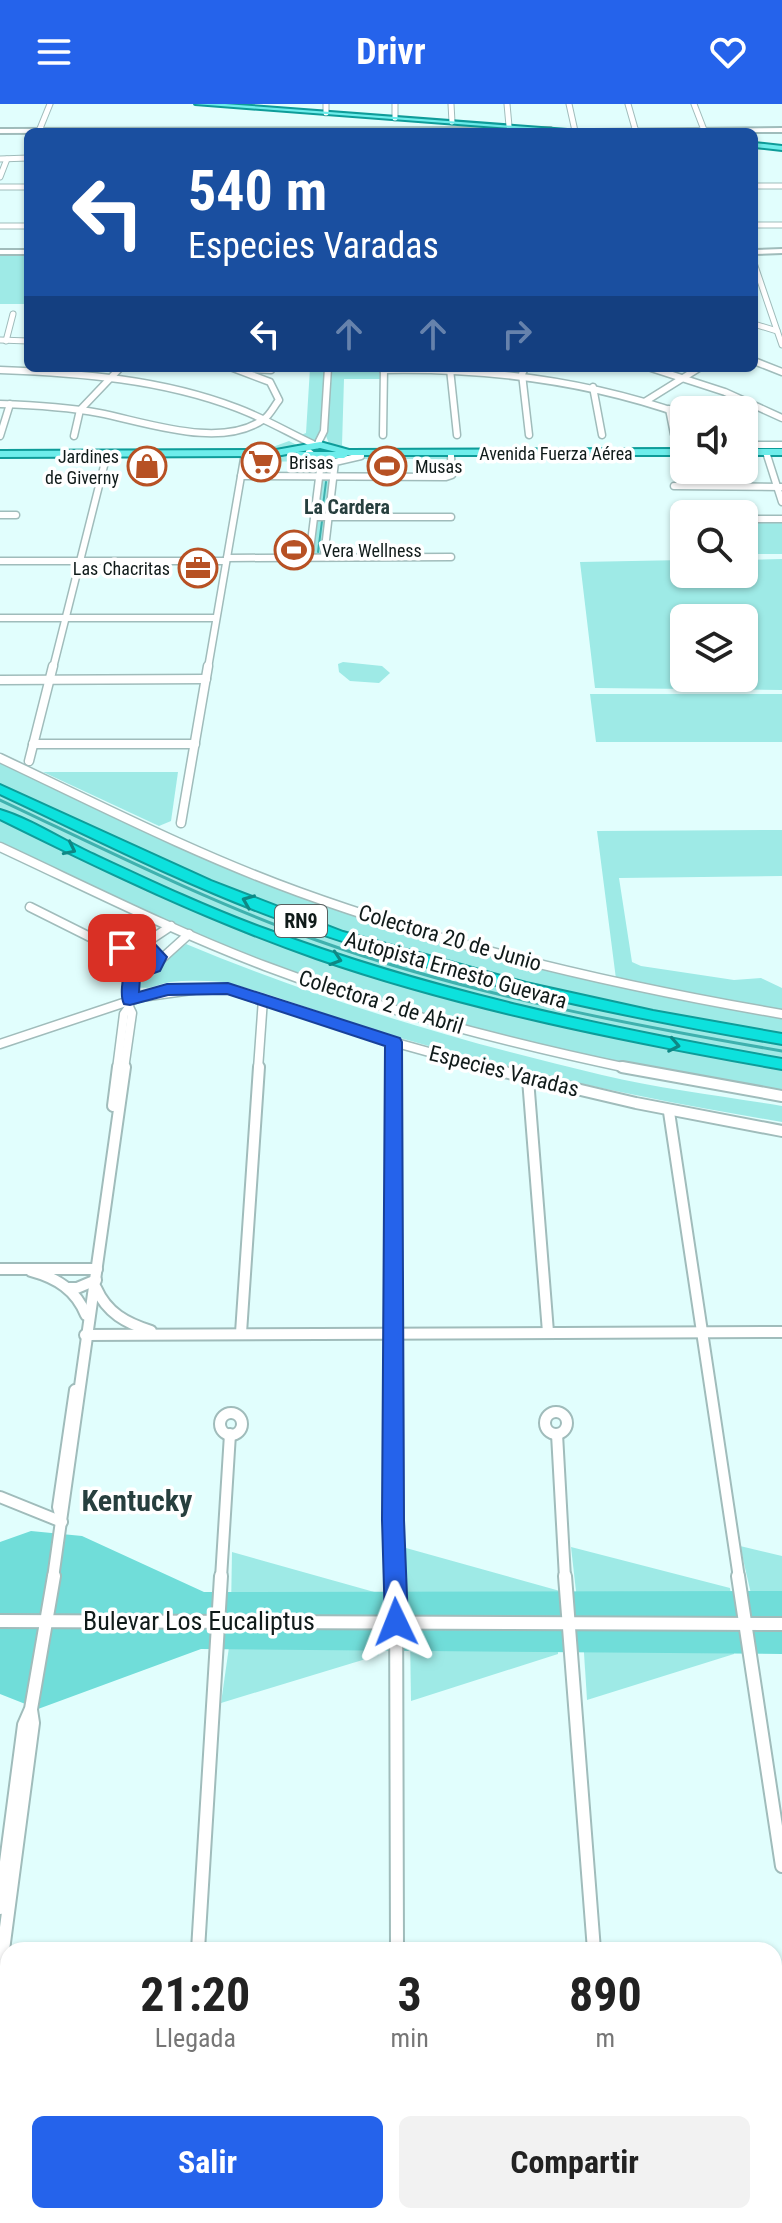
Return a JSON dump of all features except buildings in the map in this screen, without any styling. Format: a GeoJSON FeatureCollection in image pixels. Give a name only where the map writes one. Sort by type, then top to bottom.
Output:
{"type":"FeatureCollection","features":[{"type":"Feature","properties":{"kind":"highway","name":"Autopista Ernesto Guevara"},"geometry":{"type":"LineString","coordinates":[[0,789],[226,892],[359,942],[576,1001],[782,1039]]}},
{"type":"Feature","properties":{"kind":"highway","name":"Autopista Ernesto Guevara"},"geometry":{"type":"LineString","coordinates":[[0,814],[202,909],[395,978],[597,1031],[782,1064]]}},
{"type":"Feature","properties":{"kind":"main road"},"geometry":{"type":"LineString","coordinates":[[198,104],[326,108],[395,118],[514,128]]}},
{"type":"Feature","properties":{"kind":"main road"},"geometry":{"type":"LineString","coordinates":[[758,145],[782,148]]}},
{"type":"Feature","properties":{"kind":"main road"},"geometry":{"type":"LineString","coordinates":[[313,450],[329,453],[330,447]]}},
{"type":"Feature","properties":{"kind":"main road","name":"Avenida Fuerza Aérea"},"geometry":{"type":"LineString","coordinates":[[330,447],[349,453],[670,454]]}},
{"type":"Feature","properties":{"kind":"main road","name":"Avenida Fuerza Aérea"},"geometry":{"type":"LineString","coordinates":[[0,455],[244,454],[313,450],[361,456],[639,454]]}},
{"type":"Feature","properties":{"kind":"main road"},"geometry":{"type":"LineString","coordinates":[[758,454],[782,454]]}},
{"type":"Feature","properties":{"kind":"street"},"geometry":{"type":"LineString","coordinates":[[40,128],[50,104]]}},
{"type":"Feature","properties":{"kind":"street"},"geometry":{"type":"LineString","coordinates":[[395,104],[395,118]]}},
{"type":"Feature","properties":{"kind":"street"},"geometry":{"type":"LineString","coordinates":[[451,104],[452,122]]}},
{"type":"Feature","properties":{"kind":"street"},"geometry":{"type":"LineString","coordinates":[[507,104],[514,128]]}},
{"type":"Feature","properties":{"kind":"street"},"geometry":{"type":"LineString","coordinates":[[569,104],[574,128]]}},
{"type":"Feature","properties":{"kind":"street"},"geometry":{"type":"LineString","coordinates":[[628,104],[635,128]]}},
{"type":"Feature","properties":{"kind":"street"},"geometry":{"type":"LineString","coordinates":[[694,104],[703,128]]}},
{"type":"Feature","properties":{"kind":"street"},"geometry":{"type":"LineString","coordinates":[[0,131],[24,131]]}},
{"type":"Feature","properties":{"kind":"street"},"geometry":{"type":"LineString","coordinates":[[758,131],[781,132]]}},
{"type":"Feature","properties":{"kind":"street"},"geometry":{"type":"LineString","coordinates":[[0,159],[24,158]]}},
{"type":"Feature","properties":{"kind":"street"},"geometry":{"type":"LineString","coordinates":[[0,177],[7,159]]}},
{"type":"Feature","properties":{"kind":"street"},"geometry":{"type":"LineString","coordinates":[[758,186],[782,186]]}},
{"type":"Feature","properties":{"kind":"street"},"geometry":{"type":"LineString","coordinates":[[0,187],[24,187]]}},
{"type":"Feature","properties":{"kind":"street"},"geometry":{"type":"LineString","coordinates":[[758,225],[782,225]]}},
{"type":"Feature","properties":{"kind":"street"},"geometry":{"type":"LineString","coordinates":[[0,226],[24,226]]}},
{"type":"Feature","properties":{"kind":"street"},"geometry":{"type":"LineString","coordinates":[[758,252],[782,251]]}},
{"type":"Feature","properties":{"kind":"street"},"geometry":{"type":"LineString","coordinates":[[0,252],[24,252]]}},
{"type":"Feature","properties":{"kind":"street"},"geometry":{"type":"LineString","coordinates":[[758,274],[782,345]]}},
{"type":"Feature","properties":{"kind":"street"},"geometry":{"type":"LineString","coordinates":[[13,314],[3,341],[24,341]]}},
{"type":"Feature","properties":{"kind":"street"},"geometry":{"type":"LineString","coordinates":[[758,321],[773,318]]}},
{"type":"Feature","properties":{"kind":"street"},"geometry":{"type":"LineString","coordinates":[[758,324],[777,331]]}},
{"type":"Feature","properties":{"kind":"street"},"geometry":{"type":"LineString","coordinates":[[758,363],[782,372]]}},
{"type":"Feature","properties":{"kind":"street"},"geometry":{"type":"LineString","coordinates":[[0,371],[109,379],[189,395],[259,421],[313,450],[321,461],[309,558]]}},
{"type":"Feature","properties":{"kind":"street"},"geometry":{"type":"LineString","coordinates":[[74,436],[80,410],[116,372]]}},
{"type":"Feature","properties":{"kind":"street"},"geometry":{"type":"LineString","coordinates":[[0,404],[80,410],[186,433],[224,431],[259,421],[276,407],[279,400],[270,382],[243,372]]}},
{"type":"Feature","properties":{"kind":"street"},"geometry":{"type":"LineString","coordinates":[[270,382],[271,372]]}},
{"type":"Feature","properties":{"kind":"street"},"geometry":{"type":"LineString","coordinates":[[328,372],[324,431],[330,447]]}},
{"type":"Feature","properties":{"kind":"street"},"geometry":{"type":"LineString","coordinates":[[383,435],[384,372]]}},
{"type":"Feature","properties":{"kind":"street"},"geometry":{"type":"LineString","coordinates":[[450,372],[457,435]]}},
{"type":"Feature","properties":{"kind":"street"},"geometry":{"type":"LineString","coordinates":[[524,372],[529,435]]}},
{"type":"Feature","properties":{"kind":"street"},"geometry":{"type":"LineString","coordinates":[[528,372],[646,401],[669,409],[670,414]]}},
{"type":"Feature","properties":{"kind":"street"},"geometry":{"type":"LineString","coordinates":[[668,372],[686,376]]}},
{"type":"Feature","properties":{"kind":"street"},"geometry":{"type":"LineString","coordinates":[[676,372],[782,416]]}},
{"type":"Feature","properties":{"kind":"street"},"geometry":{"type":"LineString","coordinates":[[646,401],[692,372]]}},
{"type":"Feature","properties":{"kind":"street"},"geometry":{"type":"LineString","coordinates":[[593,387],[602,435]]}},
{"type":"Feature","properties":{"kind":"street"},"geometry":{"type":"LineString","coordinates":[[0,438],[10,404]]}},
{"type":"Feature","properties":{"kind":"street"},"geometry":{"type":"LineString","coordinates":[[313,450],[324,431]]}},
{"type":"Feature","properties":{"kind":"street"},"geometry":{"type":"LineString","coordinates":[[758,445],[782,445]]}},
{"type":"Feature","properties":{"kind":"street"},"geometry":{"type":"LineString","coordinates":[[181,823],[244,454]]}},
{"type":"Feature","properties":{"kind":"street"},"geometry":{"type":"LineString","coordinates":[[767,454],[782,502]]}},
{"type":"Feature","properties":{"kind":"street"},"geometry":{"type":"LineString","coordinates":[[29,761],[106,455]]}},
{"type":"Feature","properties":{"kind":"street"},"geometry":{"type":"LineString","coordinates":[[324,557],[337,460],[361,456]]}},
{"type":"Feature","properties":{"kind":"street"},"geometry":{"type":"LineString","coordinates":[[241,476],[451,476],[451,456]]}},
{"type":"Feature","properties":{"kind":"street"},"geometry":{"type":"LineString","coordinates":[[674,486],[779,486]]}},
{"type":"Feature","properties":{"kind":"street"},"geometry":{"type":"LineString","coordinates":[[0,515],[16,515]]}},
{"type":"Feature","properties":{"kind":"street"},"geometry":{"type":"LineString","coordinates":[[314,517],[442,517]]}},
{"type":"Feature","properties":{"kind":"street"},"geometry":{"type":"LineString","coordinates":[[758,519],[782,519]]}},
{"type":"Feature","properties":{"kind":"street"},"geometry":{"type":"LineString","coordinates":[[0,561],[451,557]]}},
{"type":"Feature","properties":{"kind":"street"},"geometry":{"type":"LineString","coordinates":[[0,618],[216,618]]}},
{"type":"Feature","properties":{"kind":"street"},"geometry":{"type":"LineString","coordinates":[[0,680],[206,679]]}},
{"type":"Feature","properties":{"kind":"street"},"geometry":{"type":"LineString","coordinates":[[33,744],[195,744]]}},
{"type":"Feature","properties":{"kind":"street","name":"Colectora 20 de Junio"},"geometry":{"type":"LineString","coordinates":[[0,758],[235,866],[385,921],[562,970],[782,1014]]}},
{"type":"Feature","properties":{"kind":"street","name":"Colectora 2 de Abril"},"geometry":{"type":"LineString","coordinates":[[0,847],[189,934],[293,975],[390,1008],[608,1065],[782,1096]]}},
{"type":"Feature","properties":{"kind":"street"},"geometry":{"type":"LineString","coordinates":[[30,907],[118,951]]}},
{"type":"Feature","properties":{"kind":"street"},"geometry":{"type":"LineString","coordinates":[[171,926],[151,942],[118,951],[112,959],[115,968],[132,974],[148,971],[189,934]]}},
{"type":"Feature","properties":{"kind":"street"},"geometry":{"type":"LineString","coordinates":[[140,945],[157,952],[158,962]]}},
{"type":"Feature","properties":{"kind":"street"},"geometry":{"type":"LineString","coordinates":[[0,1908],[24,1725],[31,1709],[62,1522],[132,1013],[132,974]]}},
{"type":"Feature","properties":{"kind":"street","name":"Especies Varadas"},"geometry":{"type":"LineString","coordinates":[[0,1044],[130,1004],[167,989],[228,989],[394,1042],[528,1079],[669,1112],[782,1131]]}},
{"type":"Feature","properties":{"kind":"street"},"geometry":{"type":"LineString","coordinates":[[241,1333],[263,999]]}},
{"type":"Feature","properties":{"kind":"street"},"geometry":{"type":"LineString","coordinates":[[394,1042],[397,1942]]}},
{"type":"Feature","properties":{"kind":"street"},"geometry":{"type":"LineString","coordinates":[[528,1079],[548,1332]]}},
{"type":"Feature","properties":{"kind":"street"},"geometry":{"type":"LineString","coordinates":[[669,1112],[782,1866]]}},
{"type":"Feature","properties":{"kind":"street"},"geometry":{"type":"LineString","coordinates":[[66,1286],[65,1275],[77,1268]]}},
{"type":"Feature","properties":{"kind":"street"},"geometry":{"type":"LineString","coordinates":[[2,1269],[77,1268],[94,1277],[117,1327],[107,1336]]}},
{"type":"Feature","properties":{"kind":"street"},"geometry":{"type":"LineString","coordinates":[[24,1270],[66,1286],[83,1306],[88,1319]]}},
{"type":"Feature","properties":{"kind":"street"},"geometry":{"type":"LineString","coordinates":[[66,1286],[94,1277]]}},
{"type":"Feature","properties":{"kind":"street"},"geometry":{"type":"LineString","coordinates":[[88,1319],[114,1316],[162,1334]]}},
{"type":"Feature","properties":{"kind":"street"},"geometry":{"type":"LineString","coordinates":[[86,1336],[782,1332]]}},
{"type":"Feature","properties":{"kind":"street"},"geometry":{"type":"LineString","coordinates":[[199,1942],[221,1621],[230,1434]]}},
{"type":"Feature","properties":{"kind":"street"},"geometry":{"type":"LineString","coordinates":[[557,1434],[568,1623],[593,1942]]}},
{"type":"Feature","properties":{"kind":"street"},"geometry":{"type":"LineString","coordinates":[[0,1497],[62,1522]]}},
{"type":"Feature","properties":{"kind":"street","name":"Bulevar Los Eucaliptus"},"geometry":{"type":"LineString","coordinates":[[0,1621],[782,1624]]}},
{"type":"Feature","properties":{"kind":"street"},"geometry":{"type":"LineString","coordinates":[[4,1942],[33,1723],[31,1709]]}},
{"type":"Feature","properties":{"kind":"shaded area"},"geometry":{"type":"Polygon","coordinates":[[[0,252],[24,252],[24,304],[0,304],[0,252]]]}},
{"type":"Feature","properties":{"kind":"shaded area"},"geometry":{"type":"Polygon","coordinates":[[[310,372],[326,372],[322,432],[314,441],[301,435],[306,433],[310,372]]]}},
{"type":"Feature","properties":{"kind":"shaded area"},"geometry":{"type":"Polygon","coordinates":[[[328,372],[384,372],[383,379],[344,379],[342,445],[345,448],[670,447],[670,455],[449,456],[449,459],[404,459],[406,456],[402,456],[400,459],[388,459],[383,456],[384,459],[340,459],[337,461],[324,557],[309,558],[320,461],[247,462],[252,456],[0,456],[0,449],[270,448],[289,441],[301,447],[330,446],[324,431],[328,372]]]}},
{"type":"Feature","properties":{"kind":"shaded area"},"geometry":{"type":"Polygon","coordinates":[[[758,521],[782,521],[782,554],[758,554],[758,521]]]}},
{"type":"Feature","properties":{"kind":"shaded area"},"geometry":{"type":"Polygon","coordinates":[[[782,559],[782,690],[758,690],[758,604],[670,604],[670,689],[595,688],[580,562],[670,560],[670,588],[758,588],[758,560],[782,559]]]}},
{"type":"Feature","properties":{"kind":"shaded area"},"geometry":{"type":"Polygon","coordinates":[[[338,664],[382,666],[390,673],[379,683],[350,681],[339,672],[338,664]]]}},
{"type":"Feature","properties":{"kind":"shaded area"},"geometry":{"type":"Polygon","coordinates":[[[590,694],[782,694],[782,742],[596,742],[590,694]]]}},
{"type":"Feature","properties":{"kind":"shaded area"},"geometry":{"type":"Polygon","coordinates":[[[0,758],[235,866],[473,947],[782,1014],[782,1096],[501,1039],[266,966],[0,847],[0,758]]]}},
{"type":"Feature","properties":{"kind":"shaded area"},"geometry":{"type":"Polygon","coordinates":[[[43,772],[178,772],[171,821],[159,826],[43,772]]]}},
{"type":"Feature","properties":{"kind":"shaded area"},"geometry":{"type":"Polygon","coordinates":[[[782,830],[782,876],[619,878],[632,962],[734,980],[761,978],[782,988],[782,1010],[616,979],[597,831],[782,830]]]}},
{"type":"Feature","properties":{"kind":"shaded area"},"geometry":{"type":"Polygon","coordinates":[[[186,944],[339,1001],[496,1048],[624,1080],[782,1106],[782,1122],[637,1095],[492,1063],[397,1037],[224,982],[177,981],[138,987],[138,979],[152,972],[186,944]]]}},
{"type":"Feature","properties":{"kind":"shaded area"},"geometry":{"type":"Polygon","coordinates":[[[31,1531],[82,1536],[204,1592],[782,1591],[782,1654],[201,1649],[38,1709],[0,1694],[0,1542],[31,1531]]]}},
{"type":"Feature","properties":{"kind":"shaded area"},"geometry":{"type":"Polygon","coordinates":[[[740,1546],[782,1556],[782,1608],[754,1607],[740,1546]]]}},
{"type":"Feature","properties":{"kind":"shaded area"},"geometry":{"type":"Polygon","coordinates":[[[571,1547],[730,1588],[733,1610],[578,1609],[571,1547]]]}},
{"type":"Feature","properties":{"kind":"shaded area"},"geometry":{"type":"Polygon","coordinates":[[[406,1548],[560,1591],[562,1611],[406,1610],[406,1548]]]}},
{"type":"Feature","properties":{"kind":"shaded area"},"geometry":{"type":"Polygon","coordinates":[[[232,1552],[385,1595],[231,1609],[232,1552]]]}},
{"type":"Feature","properties":{"kind":"shaded area"},"geometry":{"type":"Polygon","coordinates":[[[231,1633],[380,1634],[379,1655],[221,1703],[231,1633]]]}},
{"type":"Feature","properties":{"kind":"shaded area"},"geometry":{"type":"Polygon","coordinates":[[[410,1635],[558,1635],[558,1654],[411,1701],[410,1635]]]}},
{"type":"Feature","properties":{"kind":"shaded area"},"geometry":{"type":"Polygon","coordinates":[[[583,1637],[733,1637],[734,1654],[587,1700],[583,1637]]]}},
{"type":"Feature","properties":{"kind":"waterway"},"geometry":{"type":"LineString","coordinates":[[327,473],[328,460]]}},
{"type":"Feature","properties":{"kind":"waterway"},"geometry":{"type":"LineString","coordinates":[[322,513],[326,482]]}},
{"type":"Feature","properties":{"kind":"waterway"},"geometry":{"type":"LineString","coordinates":[[318,552],[322,521]]}},
{"type":"Feature","properties":{"kind":"waterway"},"geometry":{"type":"LineString","coordinates":[[0,800],[235,909],[373,959],[547,1006],[782,1051]]}},
{"type":"Feature","properties":{"kind":"place","name":"Brisas"},"geometry":{"type":"Point","coordinates":[261,462]}},
{"type":"Feature","properties":{"kind":"place","name":"Jardines de Giverny"},"geometry":{"type":"Point","coordinates":[147,466]}},
{"type":"Feature","properties":{"kind":"place","name":"Musas"},"geometry":{"type":"Point","coordinates":[387,466]}},
{"type":"Feature","properties":{"kind":"place","name":"Vera Wellness"},"geometry":{"type":"Point","coordinates":[294,550]}},
{"type":"Feature","properties":{"kind":"place","name":"Las Chacritas"},"geometry":{"type":"Point","coordinates":[198,568]}},
{"type":"Feature","properties":{"kind":"district","name":"La Cardera"},"geometry":{"type":"Point","coordinates":[347,507]}},
{"type":"Feature","properties":{"kind":"district","name":"Kentucky"},"geometry":{"type":"Point","coordinates":[137,1500]}},
{"type":"Feature","properties":{"kind":"route"},"geometry":{"type":"LineString","coordinates":[[122,948],[147,946],[159,957],[148,971],[132,974],[130,1000],[167,989],[228,989],[394,1042],[393,1520],[396,1622]]}}]}
